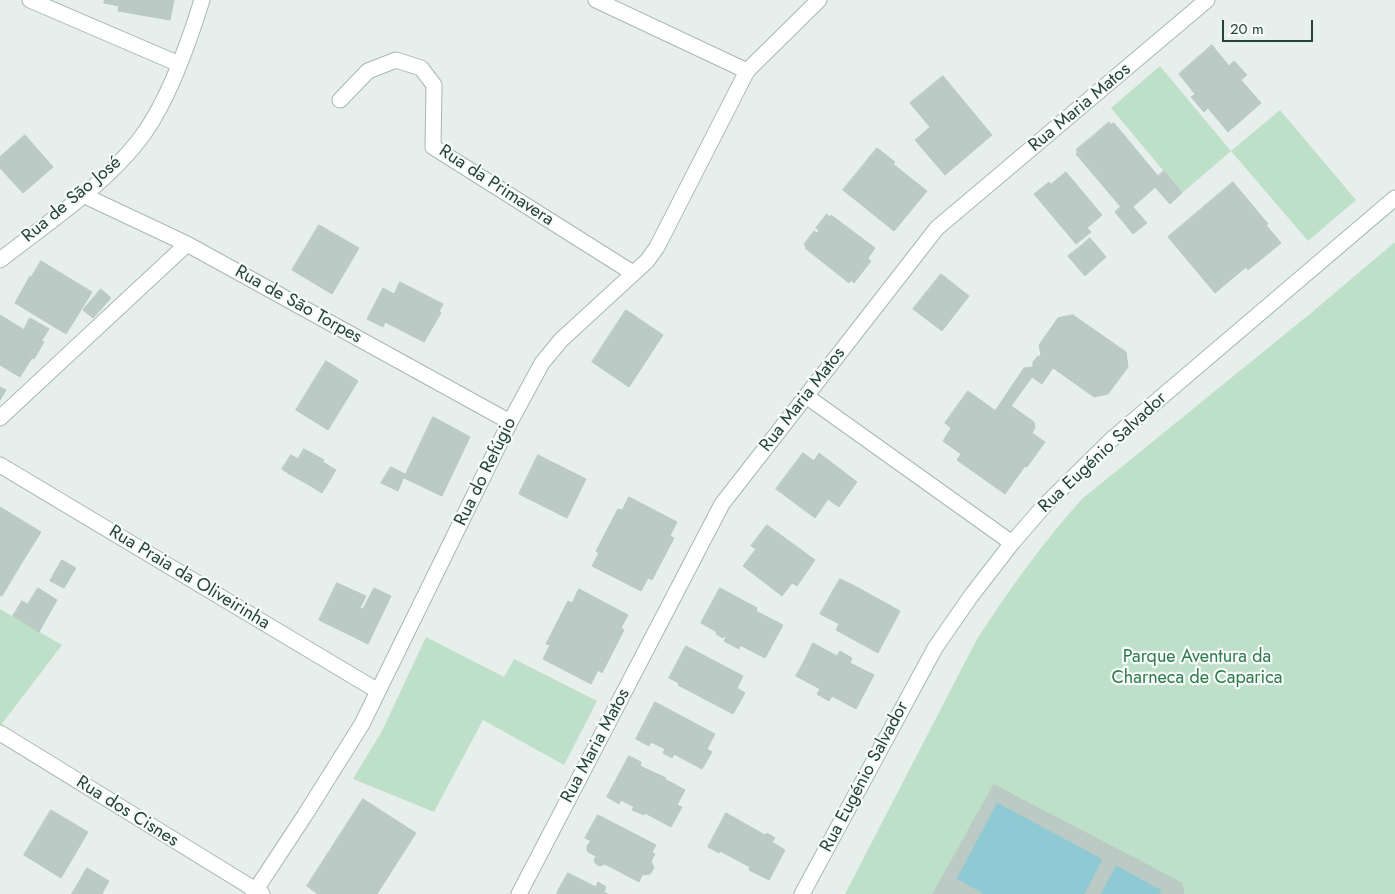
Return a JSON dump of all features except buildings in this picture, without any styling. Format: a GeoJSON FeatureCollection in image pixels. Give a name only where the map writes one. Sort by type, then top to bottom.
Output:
{"type":"FeatureCollection","features":[{"type":"Feature","properties":{"kind":"street"},"geometry":{"type":"LineString","coordinates":[[30,0],[179,64]]}},
{"type":"Feature","properties":{"kind":"street","name":"Rua de São José"},"geometry":{"type":"LineString","coordinates":[[0,260],[83,195],[120,161],[145,132],[162,102],[179,64],[202,0]]}},
{"type":"Feature","properties":{"kind":"street"},"geometry":{"type":"LineString","coordinates":[[596,0],[747,71]]}},
{"type":"Feature","properties":{"kind":"street","name":"Rua do Refúgio"},"geometry":{"type":"LineString","coordinates":[[256,893],[362,724],[510,422],[542,363],[556,345],[583,318],[647,261],[747,71],[819,0]]}},
{"type":"Feature","properties":{"kind":"street","name":"Rua Maria Matos"},"geometry":{"type":"LineString","coordinates":[[519,894],[722,504],[937,228],[1207,0]]}},
{"type":"Feature","properties":{"kind":"street","name":"Rua da Primavera"},"geometry":{"type":"LineString","coordinates":[[340,100],[368,71],[396,60],[422,68],[434,86],[433,147],[633,273]]}},
{"type":"Feature","properties":{"kind":"street","name":"Rua de São Torpes"},"geometry":{"type":"LineString","coordinates":[[83,195],[187,244],[510,422]]}},
{"type":"Feature","properties":{"kind":"street","name":"Rua Eugénio Salvador"},"geometry":{"type":"LineString","coordinates":[[802,894],[935,648],[970,596],[1012,543],[1044,506],[1111,440],[1395,198]]}},
{"type":"Feature","properties":{"kind":"street"},"geometry":{"type":"LineString","coordinates":[[0,418],[187,244]]}},
{"type":"Feature","properties":{"kind":"street"},"geometry":{"type":"LineString","coordinates":[[806,396],[1012,543]]}},
{"type":"Feature","properties":{"kind":"street","name":"Rua Praia da Oliveirinha"},"geometry":{"type":"LineString","coordinates":[[2,469],[378,691]]}},
{"type":"Feature","properties":{"kind":"street","name":"Rua dos Cisnes"},"geometry":{"type":"LineString","coordinates":[[0,733],[256,893]]}},
{"type":"Feature","properties":{"kind":"green space"},"geometry":{"type":"Polygon","coordinates":[[[1160,66],[1231,151],[1182,193],[1111,108],[1160,66]]]}},
{"type":"Feature","properties":{"kind":"green space"},"geometry":{"type":"Polygon","coordinates":[[[1280,110],[1356,200],[1308,241],[1231,151],[1280,110]]]}},
{"type":"Feature","properties":{"kind":"green space","name":"Parque Aventura da Charneca de Caparica"},"geometry":{"type":"Polygon","coordinates":[[[1395,242],[1395,894],[1184,894],[994,785],[933,894],[845,894],[977,639],[1027,567],[1068,515],[1082,499],[1311,313],[1395,242]]]}},
{"type":"Feature","properties":{"kind":"green space"},"geometry":{"type":"Polygon","coordinates":[[[0,609],[62,645],[1,725],[0,725],[0,609]]]}},
{"type":"Feature","properties":{"kind":"green space"},"geometry":{"type":"Polygon","coordinates":[[[426,637],[504,677],[514,659],[597,701],[564,765],[483,720],[434,812],[353,779],[382,731],[426,637]]]}},
{"type":"Feature","properties":{"kind":"water"},"geometry":{"type":"Polygon","coordinates":[[[997,802],[1103,859],[1085,894],[983,894],[956,879],[997,802]]]}},
{"type":"Feature","properties":{"kind":"water"},"geometry":{"type":"Polygon","coordinates":[[[1116,865],[1162,890],[1160,894],[1100,894],[1116,865]]]}}]}
